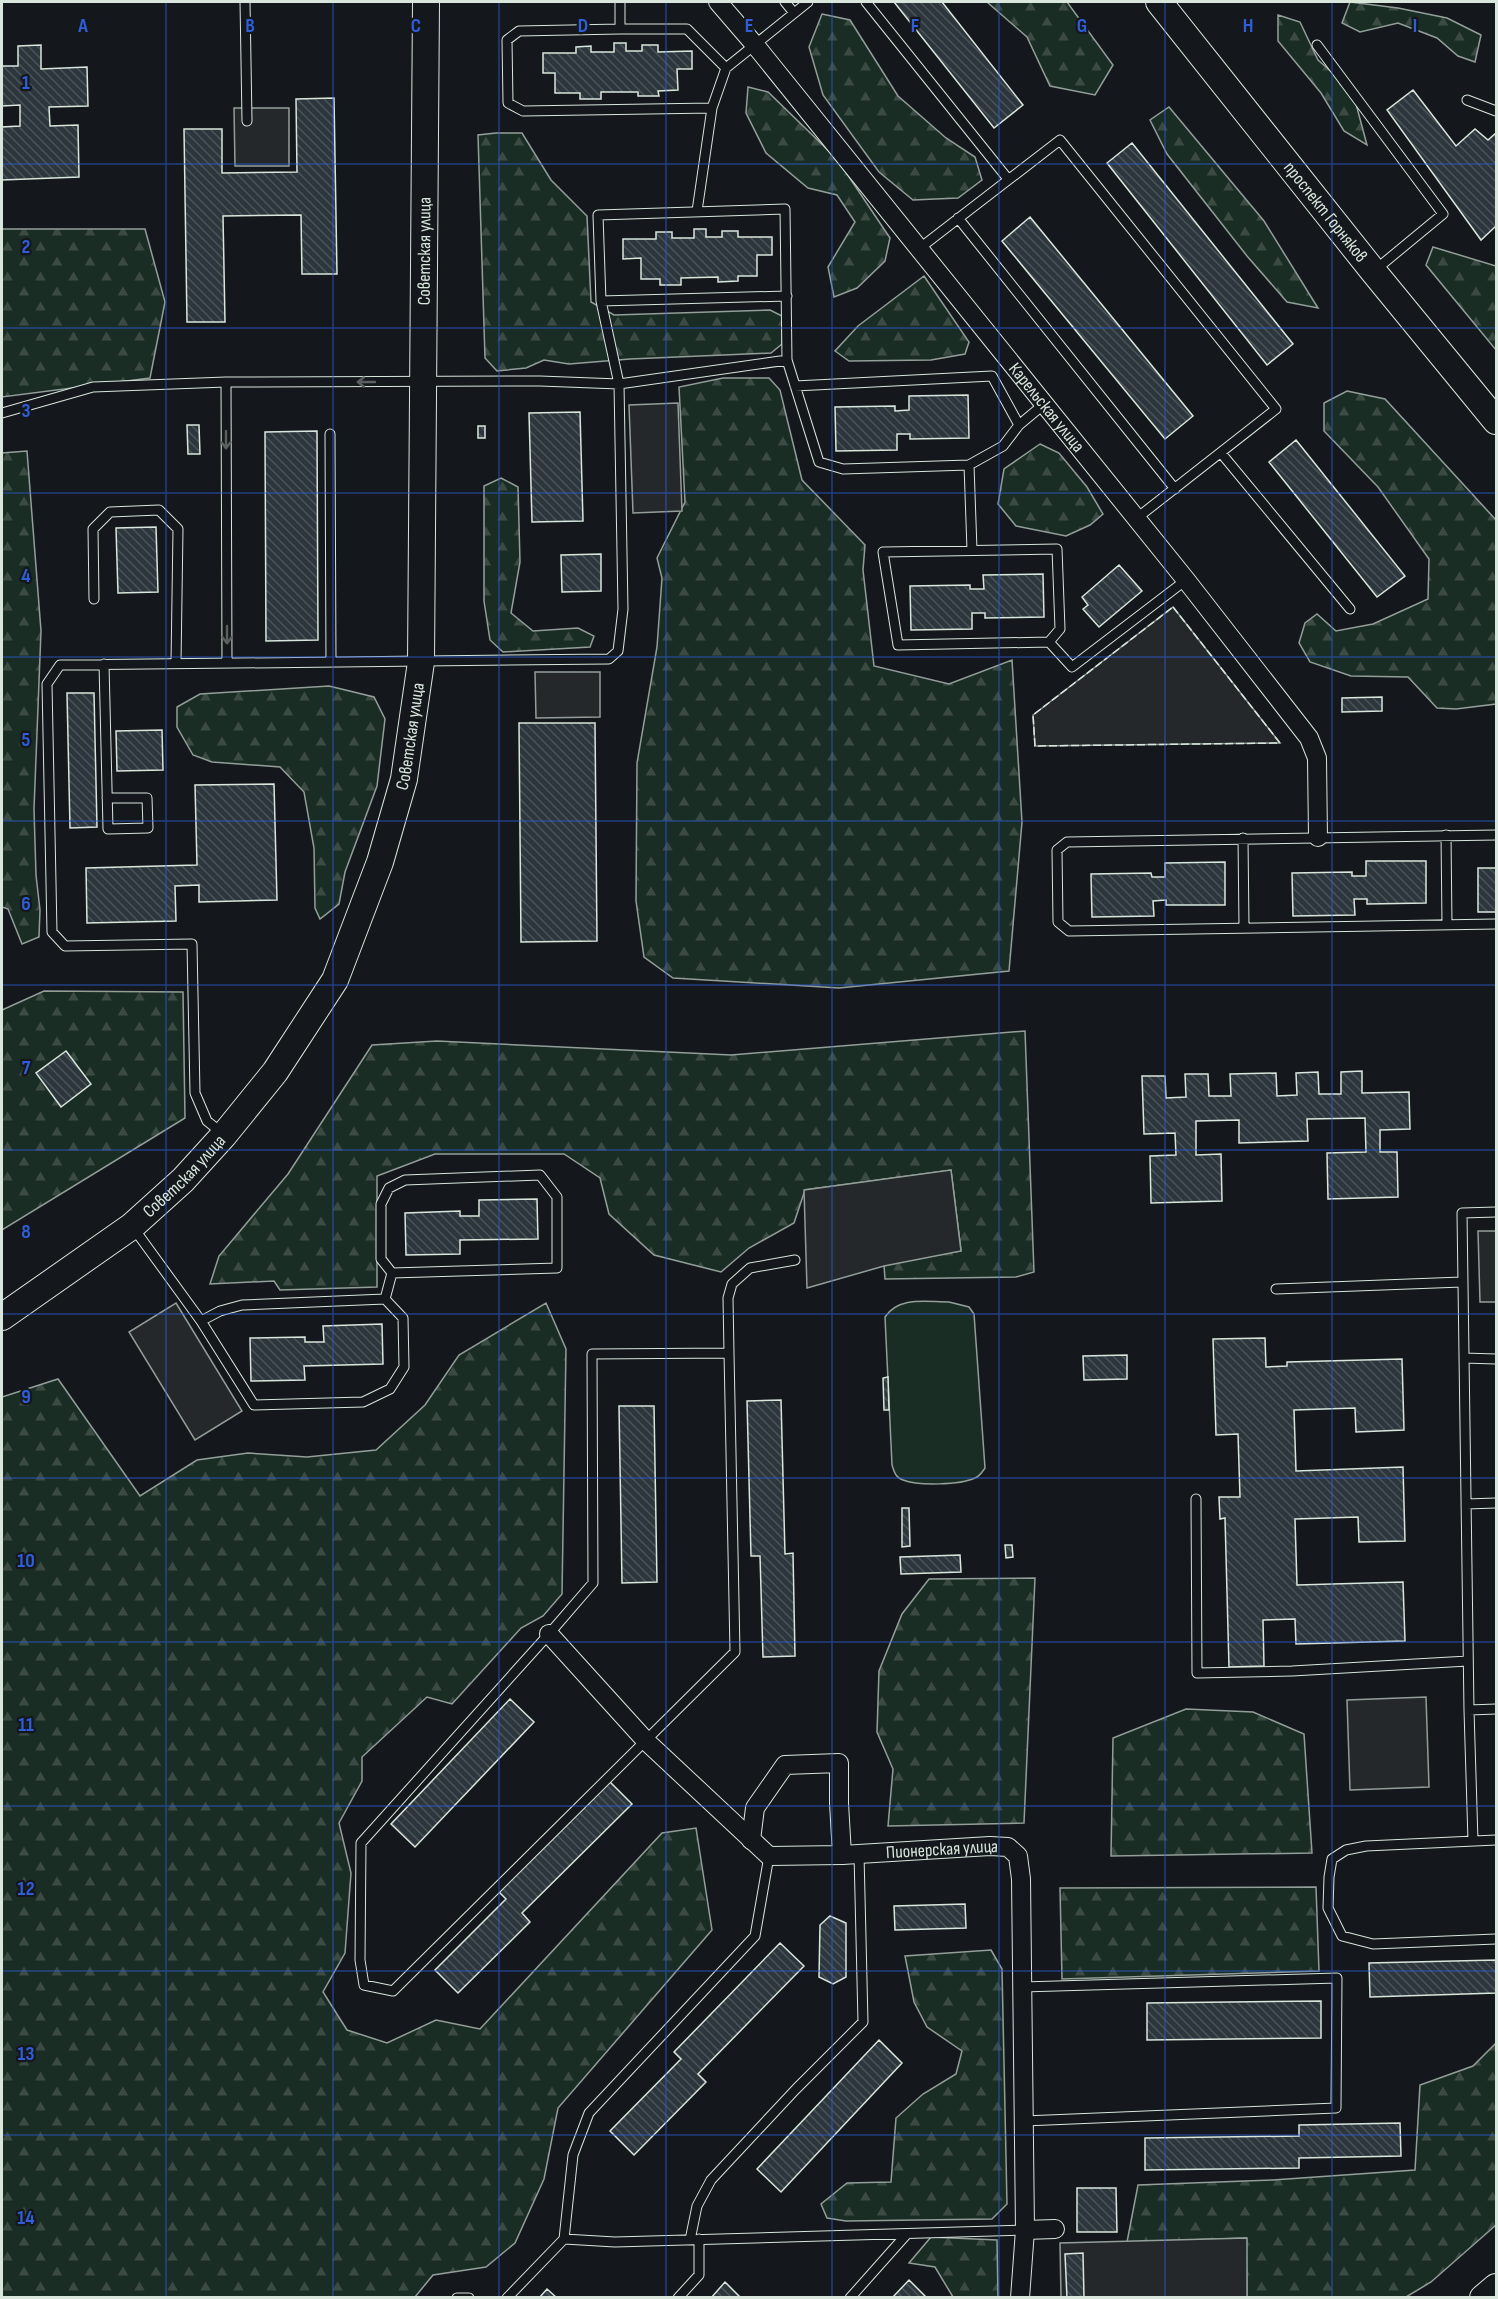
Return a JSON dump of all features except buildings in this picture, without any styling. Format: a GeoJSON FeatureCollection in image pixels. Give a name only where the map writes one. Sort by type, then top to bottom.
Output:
{"type":"FeatureCollection","features":[{"type":"Feature","properties":{"kind":"street","name":"Советская улица"},"geometry":{"type":"LineString","coordinates":[[2,1317],[132,1226],[183,1180],[224,1135],[275,1072],[335,980],[380,862],[404,779],[421,662],[426,2]]}},
{"type":"Feature","properties":{"kind":"street","name":"Карельская улица"},"geometry":{"type":"LineString","coordinates":[[718,2],[1137,518],[1309,738],[1317,758],[1318,837]]}},
{"type":"Feature","properties":{"kind":"street","name":"проспект Горняков"},"geometry":{"type":"LineString","coordinates":[[1159,2],[1373,271],[1497,421]]}},
{"type":"Feature","properties":{"kind":"street"},"geometry":{"type":"LineString","coordinates":[[549,1634],[646,1741],[769,1856]]}},
{"type":"Feature","properties":{"kind":"street"},"geometry":{"type":"LineString","coordinates":[[751,1840],[755,1808],[785,1765],[839,1763],[839,1803],[851,1854]]}},
{"type":"Feature","properties":{"kind":"street","name":"Пионерская улица"},"geometry":{"type":"LineString","coordinates":[[769,1856],[990,1846],[1008,1847],[1018,1856],[1021,1879],[1025,2230],[1020,2298]]}},
{"type":"Feature","properties":{"kind":"street"},"geometry":{"type":"LineString","coordinates":[[1025,2230],[1055,2229]]}},
{"type":"Feature","properties":{"kind":"street"},"geometry":{"type":"LineString","coordinates":[[1483,2298],[1497,2287]]}},
{"type":"Feature","properties":{"kind":"lane"},"geometry":{"type":"LineString","coordinates":[[245,2],[247,122]]}},
{"type":"Feature","properties":{"kind":"lane"},"geometry":{"type":"LineString","coordinates":[[620,2],[620,29]]}},
{"type":"Feature","properties":{"kind":"lane"},"geometry":{"type":"LineString","coordinates":[[785,2],[794,13]]}},
{"type":"Feature","properties":{"kind":"lane"},"geometry":{"type":"LineString","coordinates":[[697,211],[712,108],[726,68],[808,2]]}},
{"type":"Feature","properties":{"kind":"lane"},"geometry":{"type":"LineString","coordinates":[[866,2],[1008,178]]}},
{"type":"Feature","properties":{"kind":"lane"},"geometry":{"type":"LineString","coordinates":[[712,108],[523,111],[508,103],[507,40],[519,31],[687,29],[726,68]]}},
{"type":"Feature","properties":{"kind":"lane"},"geometry":{"type":"LineString","coordinates":[[1317,45],[1443,214],[1373,271]]}},
{"type":"Feature","properties":{"kind":"lane"},"geometry":{"type":"LineString","coordinates":[[1467,100],[1497,111]]}},
{"type":"Feature","properties":{"kind":"lane"},"geometry":{"type":"LineString","coordinates":[[920,248],[1060,140],[1276,409],[1137,518]]}},
{"type":"Feature","properties":{"kind":"lane"},"geometry":{"type":"LineString","coordinates":[[224,1135],[207,1121],[195,1093],[192,944],[65,945],[52,932],[46,684],[60,665],[609,659],[618,651],[623,609],[619,384],[601,301],[598,215],[785,209],[787,360],[819,462],[843,469],[969,465],[1004,446],[1019,425],[1043,405]]}},
{"type":"Feature","properties":{"kind":"lane"},"geometry":{"type":"LineString","coordinates":[[958,218],[1175,489]]}},
{"type":"Feature","properties":{"kind":"lane"},"geometry":{"type":"LineString","coordinates":[[601,301],[787,296]]}},
{"type":"Feature","properties":{"kind":"lane"},"geometry":{"type":"LineString","coordinates":[[2,413],[93,387],[226,382],[540,381],[619,384],[787,360]]}},
{"type":"Feature","properties":{"kind":"lane"},"geometry":{"type":"LineString","coordinates":[[795,386],[992,376],[1019,425]]}},
{"type":"Feature","properties":{"kind":"lane"},"geometry":{"type":"LineString","coordinates":[[226,382],[227,663]]}},
{"type":"Feature","properties":{"kind":"lane"},"geometry":{"type":"LineString","coordinates":[[330,434],[331,662]]}},
{"type":"Feature","properties":{"kind":"lane"},"geometry":{"type":"LineString","coordinates":[[1221,453],[1350,609]]}},
{"type":"Feature","properties":{"kind":"lane"},"geometry":{"type":"LineString","coordinates":[[969,465],[972,550]]}},
{"type":"Feature","properties":{"kind":"lane"},"geometry":{"type":"LineString","coordinates":[[94,598],[93,529],[110,512],[159,510],[178,529],[176,663]]}},
{"type":"Feature","properties":{"kind":"lane"},"geometry":{"type":"LineString","coordinates":[[1049,642],[1060,629],[1057,549],[883,552],[898,645],[1049,642],[1072,666],[1186,580]]}},
{"type":"Feature","properties":{"kind":"lane"},"geometry":{"type":"LineString","coordinates":[[104,664],[107,798],[108,829],[148,828],[147,798],[107,798]]}},
{"type":"Feature","properties":{"kind":"lane"},"geometry":{"type":"LineString","coordinates":[[1446,835],[1447,925]]}},
{"type":"Feature","properties":{"kind":"lane"},"geometry":{"type":"LineString","coordinates":[[1497,835],[1067,842],[1057,850],[1058,922],[1069,931],[1497,924]]}},
{"type":"Feature","properties":{"kind":"lane"},"geometry":{"type":"LineString","coordinates":[[1243,838],[1244,927]]}},
{"type":"Feature","properties":{"kind":"lane"},"geometry":{"type":"LineString","coordinates":[[540,1175],[557,1197],[557,1268],[392,1273],[381,1259],[381,1204],[389,1188],[405,1180],[540,1175]]}},
{"type":"Feature","properties":{"kind":"lane"},"geometry":{"type":"LineString","coordinates":[[1473,1841],[1468,1661],[1462,1213],[1497,1212]]}},
{"type":"Feature","properties":{"kind":"lane"},"geometry":{"type":"LineString","coordinates":[[132,1226],[201,1321],[254,1405],[363,1402],[390,1389],[404,1367],[403,1318],[385,1299],[242,1305],[220,1311],[201,1321]]}},
{"type":"Feature","properties":{"kind":"lane"},"geometry":{"type":"LineString","coordinates":[[729,1353],[592,1354],[592,1583],[361,1843],[360,1960],[364,1985],[393,1991],[735,1652],[728,1298],[732,1284],[750,1268],[795,1260]]}},
{"type":"Feature","properties":{"kind":"lane"},"geometry":{"type":"LineString","coordinates":[[385,1299],[392,1273]]}},
{"type":"Feature","properties":{"kind":"lane"},"geometry":{"type":"LineString","coordinates":[[1276,1290],[1462,1282]]}},
{"type":"Feature","properties":{"kind":"lane"},"geometry":{"type":"LineString","coordinates":[[1464,1358],[1497,1359]]}},
{"type":"Feature","properties":{"kind":"lane"},"geometry":{"type":"LineString","coordinates":[[1196,1499],[1197,1673],[1292,1671],[1468,1661]]}},
{"type":"Feature","properties":{"kind":"lane"},"geometry":{"type":"LineString","coordinates":[[1466,1504],[1497,1503]]}},
{"type":"Feature","properties":{"kind":"lane"},"geometry":{"type":"LineString","coordinates":[[1469,1710],[1497,1709]]}},
{"type":"Feature","properties":{"kind":"lane"},"geometry":{"type":"LineString","coordinates":[[1497,1840],[1366,1846],[1346,1850],[1332,1858],[1328,1908],[1342,1936],[1373,1944],[1497,1939]]}},
{"type":"Feature","properties":{"kind":"lane"},"geometry":{"type":"LineString","coordinates":[[678,2298],[699,2275],[695,2240],[697,2206],[711,2180],[796,2089],[863,2022],[851,1854]]}},
{"type":"Feature","properties":{"kind":"lane"},"geometry":{"type":"LineString","coordinates":[[507,2298],[564,2239],[573,2155],[590,2113],[755,1936],[769,1856]]}},
{"type":"Feature","properties":{"kind":"lane"},"geometry":{"type":"LineString","coordinates":[[1022,1987],[1336,1978],[1336,2108],[1024,2121]]}},
{"type":"Feature","properties":{"kind":"lane"},"geometry":{"type":"LineString","coordinates":[[564,2239],[615,2242],[1025,2230]]}},
{"type":"Feature","properties":{"kind":"lane"},"geometry":{"type":"LineString","coordinates":[[850,2298],[906,2235]]}},
{"type":"Feature","properties":{"kind":"lane"},"geometry":{"type":"LineString","coordinates":[[457,2298],[469,2298]]}},
{"type":"Feature","properties":{"kind":"green space"},"geometry":{"type":"Polygon","coordinates":[[[987,2],[1067,2],[1113,65],[1095,95],[1050,86],[1027,37],[987,2]]]}},
{"type":"Feature","properties":{"kind":"green space"},"geometry":{"type":"Polygon","coordinates":[[[1350,2],[1398,8],[1447,18],[1481,35],[1475,62],[1458,56],[1437,38],[1398,23],[1360,32],[1342,23],[1350,2]]]}},
{"type":"Feature","properties":{"kind":"green space"},"geometry":{"type":"Polygon","coordinates":[[[822,14],[850,20],[898,96],[946,138],[975,157],[982,180],[958,198],[913,200],[879,172],[823,95],[809,47],[822,14]]]}},
{"type":"Feature","properties":{"kind":"green space"},"geometry":{"type":"Polygon","coordinates":[[[1278,15],[1300,22],[1318,60],[1341,80],[1356,104],[1367,145],[1344,131],[1321,93],[1278,41],[1278,15]]]}},
{"type":"Feature","properties":{"kind":"green space"},"geometry":{"type":"Polygon","coordinates":[[[748,87],[768,92],[837,159],[890,238],[885,261],[857,288],[834,297],[828,267],[855,222],[837,195],[808,188],[766,153],[746,113],[748,87]]]}},
{"type":"Feature","properties":{"kind":"green space"},"geometry":{"type":"Polygon","coordinates":[[[1169,107],[1264,221],[1318,308],[1287,302],[1247,256],[1167,154],[1150,120],[1169,107]]]}},
{"type":"Feature","properties":{"kind":"green space"},"geometry":{"type":"Polygon","coordinates":[[[522,133],[551,180],[587,216],[591,302],[614,315],[770,310],[782,316],[782,344],[771,353],[569,364],[544,360],[526,368],[497,371],[485,358],[478,135],[522,133]]]}},
{"type":"Feature","properties":{"kind":"green space"},"geometry":{"type":"Polygon","coordinates":[[[2,229],[145,229],[165,302],[150,378],[2,397],[2,229]]]}},
{"type":"Feature","properties":{"kind":"green space"},"geometry":{"type":"Polygon","coordinates":[[[1433,247],[1496,266],[1496,350],[1426,265],[1433,247]]]}},
{"type":"Feature","properties":{"kind":"green space"},"geometry":{"type":"Polygon","coordinates":[[[924,276],[969,342],[965,354],[931,360],[849,361],[835,351],[858,326],[924,276]]]}},
{"type":"Feature","properties":{"kind":"green space"},"geometry":{"type":"Polygon","coordinates":[[[723,378],[769,378],[780,390],[802,480],[865,545],[863,570],[874,666],[949,684],[1012,660],[1022,822],[1009,971],[839,988],[673,978],[644,957],[636,901],[637,763],[657,647],[662,578],[657,558],[685,502],[679,387],[723,378]]]}},
{"type":"Feature","properties":{"kind":"green space"},"geometry":{"type":"Polygon","coordinates":[[[1347,391],[1385,399],[1496,520],[1496,704],[1456,709],[1437,708],[1408,677],[1351,676],[1310,662],[1299,643],[1305,623],[1317,614],[1336,631],[1373,624],[1428,599],[1429,559],[1378,487],[1324,431],[1324,403],[1347,391]]]}},
{"type":"Feature","properties":{"kind":"green space"},"geometry":{"type":"Polygon","coordinates":[[[1040,444],[1059,453],[1087,487],[1103,514],[1090,525],[1066,536],[1016,526],[998,504],[1004,469],[1040,444]]]}},
{"type":"Feature","properties":{"kind":"green space"},"geometry":{"type":"Polygon","coordinates":[[[27,451],[41,631],[34,809],[36,875],[40,910],[39,937],[22,944],[8,909],[2,907],[2,453],[27,451]]]}},
{"type":"Feature","properties":{"kind":"green space"},"geometry":{"type":"Polygon","coordinates":[[[501,478],[518,487],[520,562],[511,613],[533,631],[578,628],[594,636],[590,647],[503,652],[490,640],[484,601],[484,486],[501,478]]]}},
{"type":"Feature","properties":{"kind":"green space"},"geometry":{"type":"Polygon","coordinates":[[[329,686],[374,697],[385,719],[377,786],[345,872],[339,904],[320,919],[315,908],[314,848],[304,792],[280,767],[212,762],[193,755],[177,727],[177,707],[200,694],[329,686]]]}},
{"type":"Feature","properties":{"kind":"green space"},"geometry":{"type":"Polygon","coordinates":[[[44,991],[183,992],[185,1118],[2,1230],[2,1010],[44,991]]]}},
{"type":"Feature","properties":{"kind":"green space"},"geometry":{"type":"Polygon","coordinates":[[[1025,1031],[1034,1272],[1016,1277],[885,1279],[884,1265],[961,1251],[951,1170],[805,1190],[794,1223],[749,1248],[721,1272],[654,1255],[609,1214],[600,1178],[564,1154],[435,1154],[377,1176],[377,1287],[280,1290],[274,1281],[210,1284],[219,1256],[288,1174],[372,1045],[437,1041],[731,1055],[1025,1031]]]}},
{"type":"Feature","properties":{"kind":"green space"},"geometry":{"type":"Polygon","coordinates":[[[949,1302],[969,1307],[974,1314],[985,1468],[977,1477],[960,1482],[928,1484],[910,1482],[899,1478],[892,1465],[885,1317],[891,1310],[905,1303],[949,1302]]]}},
{"type":"Feature","properties":{"kind":"green space"},"geometry":{"type":"Polygon","coordinates":[[[546,1303],[566,1349],[562,1594],[543,1616],[521,1628],[452,1704],[427,1697],[362,1757],[362,1781],[339,1823],[351,1873],[345,1953],[323,1992],[347,2030],[387,2043],[436,2020],[480,2029],[662,1833],[696,1828],[712,1930],[558,2108],[544,2179],[515,2243],[486,2267],[433,2275],[415,2297],[2,2297],[2,1397],[58,1379],[140,1496],[197,1460],[248,1453],[307,1457],[376,1450],[425,1405],[459,1355],[546,1303]]]}},
{"type":"Feature","properties":{"kind":"green space"},"geometry":{"type":"Polygon","coordinates":[[[1035,1578],[1024,1823],[888,1826],[893,1769],[877,1732],[879,1671],[902,1614],[929,1579],[1035,1578]]]}},
{"type":"Feature","properties":{"kind":"green space"},"geometry":{"type":"Polygon","coordinates":[[[1186,1709],[1253,1712],[1304,1734],[1312,1853],[1111,1856],[1113,1738],[1186,1709]]]}},
{"type":"Feature","properties":{"kind":"green space"},"geometry":{"type":"Polygon","coordinates":[[[1316,1887],[1319,1971],[1062,1979],[1060,1888],[1316,1887]]]}},
{"type":"Feature","properties":{"kind":"green space"},"geometry":{"type":"Polygon","coordinates":[[[991,1950],[1002,1969],[1007,2204],[992,2219],[846,2221],[827,2218],[821,2204],[847,2183],[891,2182],[896,2118],[923,2094],[956,2074],[962,2051],[927,2027],[914,2002],[905,1956],[991,1950]]]}},
{"type":"Feature","properties":{"kind":"green space"},"geometry":{"type":"Polygon","coordinates":[[[1496,2043],[1496,2225],[1431,2282],[1406,2297],[1247,2297],[1246,2238],[1127,2242],[1138,2185],[1273,2180],[1415,2170],[1420,2085],[1473,2066],[1496,2043]]]}},
{"type":"Feature","properties":{"kind":"green space"},"geometry":{"type":"Polygon","coordinates":[[[931,2237],[997,2240],[998,2297],[953,2297],[935,2267],[909,2263],[931,2237]]]}},
{"type":"Feature","properties":{"kind":"shaded area"},"geometry":{"type":"Polygon","coordinates":[[[234,108],[289,108],[289,166],[235,166],[234,108]]]}},
{"type":"Feature","properties":{"kind":"shaded area"},"geometry":{"type":"Polygon","coordinates":[[[678,403],[682,511],[633,513],[629,405],[678,403]]]}},
{"type":"Feature","properties":{"kind":"shaded area"},"geometry":{"type":"Polygon","coordinates":[[[1173,607],[1280,743],[1035,746],[1033,715],[1173,607]]]}},
{"type":"Feature","properties":{"kind":"shaded area"},"geometry":{"type":"Polygon","coordinates":[[[535,672],[600,672],[600,717],[536,718],[535,672]]]}},
{"type":"Feature","properties":{"kind":"shaded area"},"geometry":{"type":"Polygon","coordinates":[[[951,1170],[961,1251],[884,1266],[807,1288],[804,1190],[951,1170]]]}},
{"type":"Feature","properties":{"kind":"shaded area"},"geometry":{"type":"Polygon","coordinates":[[[1478,1231],[1496,1231],[1496,1302],[1480,1302],[1478,1231]]]}},
{"type":"Feature","properties":{"kind":"shaded area"},"geometry":{"type":"Polygon","coordinates":[[[176,1303],[242,1411],[195,1440],[129,1332],[176,1303]]]}},
{"type":"Feature","properties":{"kind":"shaded area"},"geometry":{"type":"Polygon","coordinates":[[[1426,1697],[1429,1787],[1350,1790],[1347,1700],[1426,1697]]]}},
{"type":"Feature","properties":{"kind":"shaded area"},"geometry":{"type":"Polygon","coordinates":[[[1247,2238],[1247,2297],[1061,2297],[1060,2243],[1247,2238]]]}},
{"type":"Feature","properties":{"kind":"fence"},"geometry":{"type":"LineString","coordinates":[[1173,607],[1280,743],[1035,746],[1033,715],[1173,607]]}}]}
